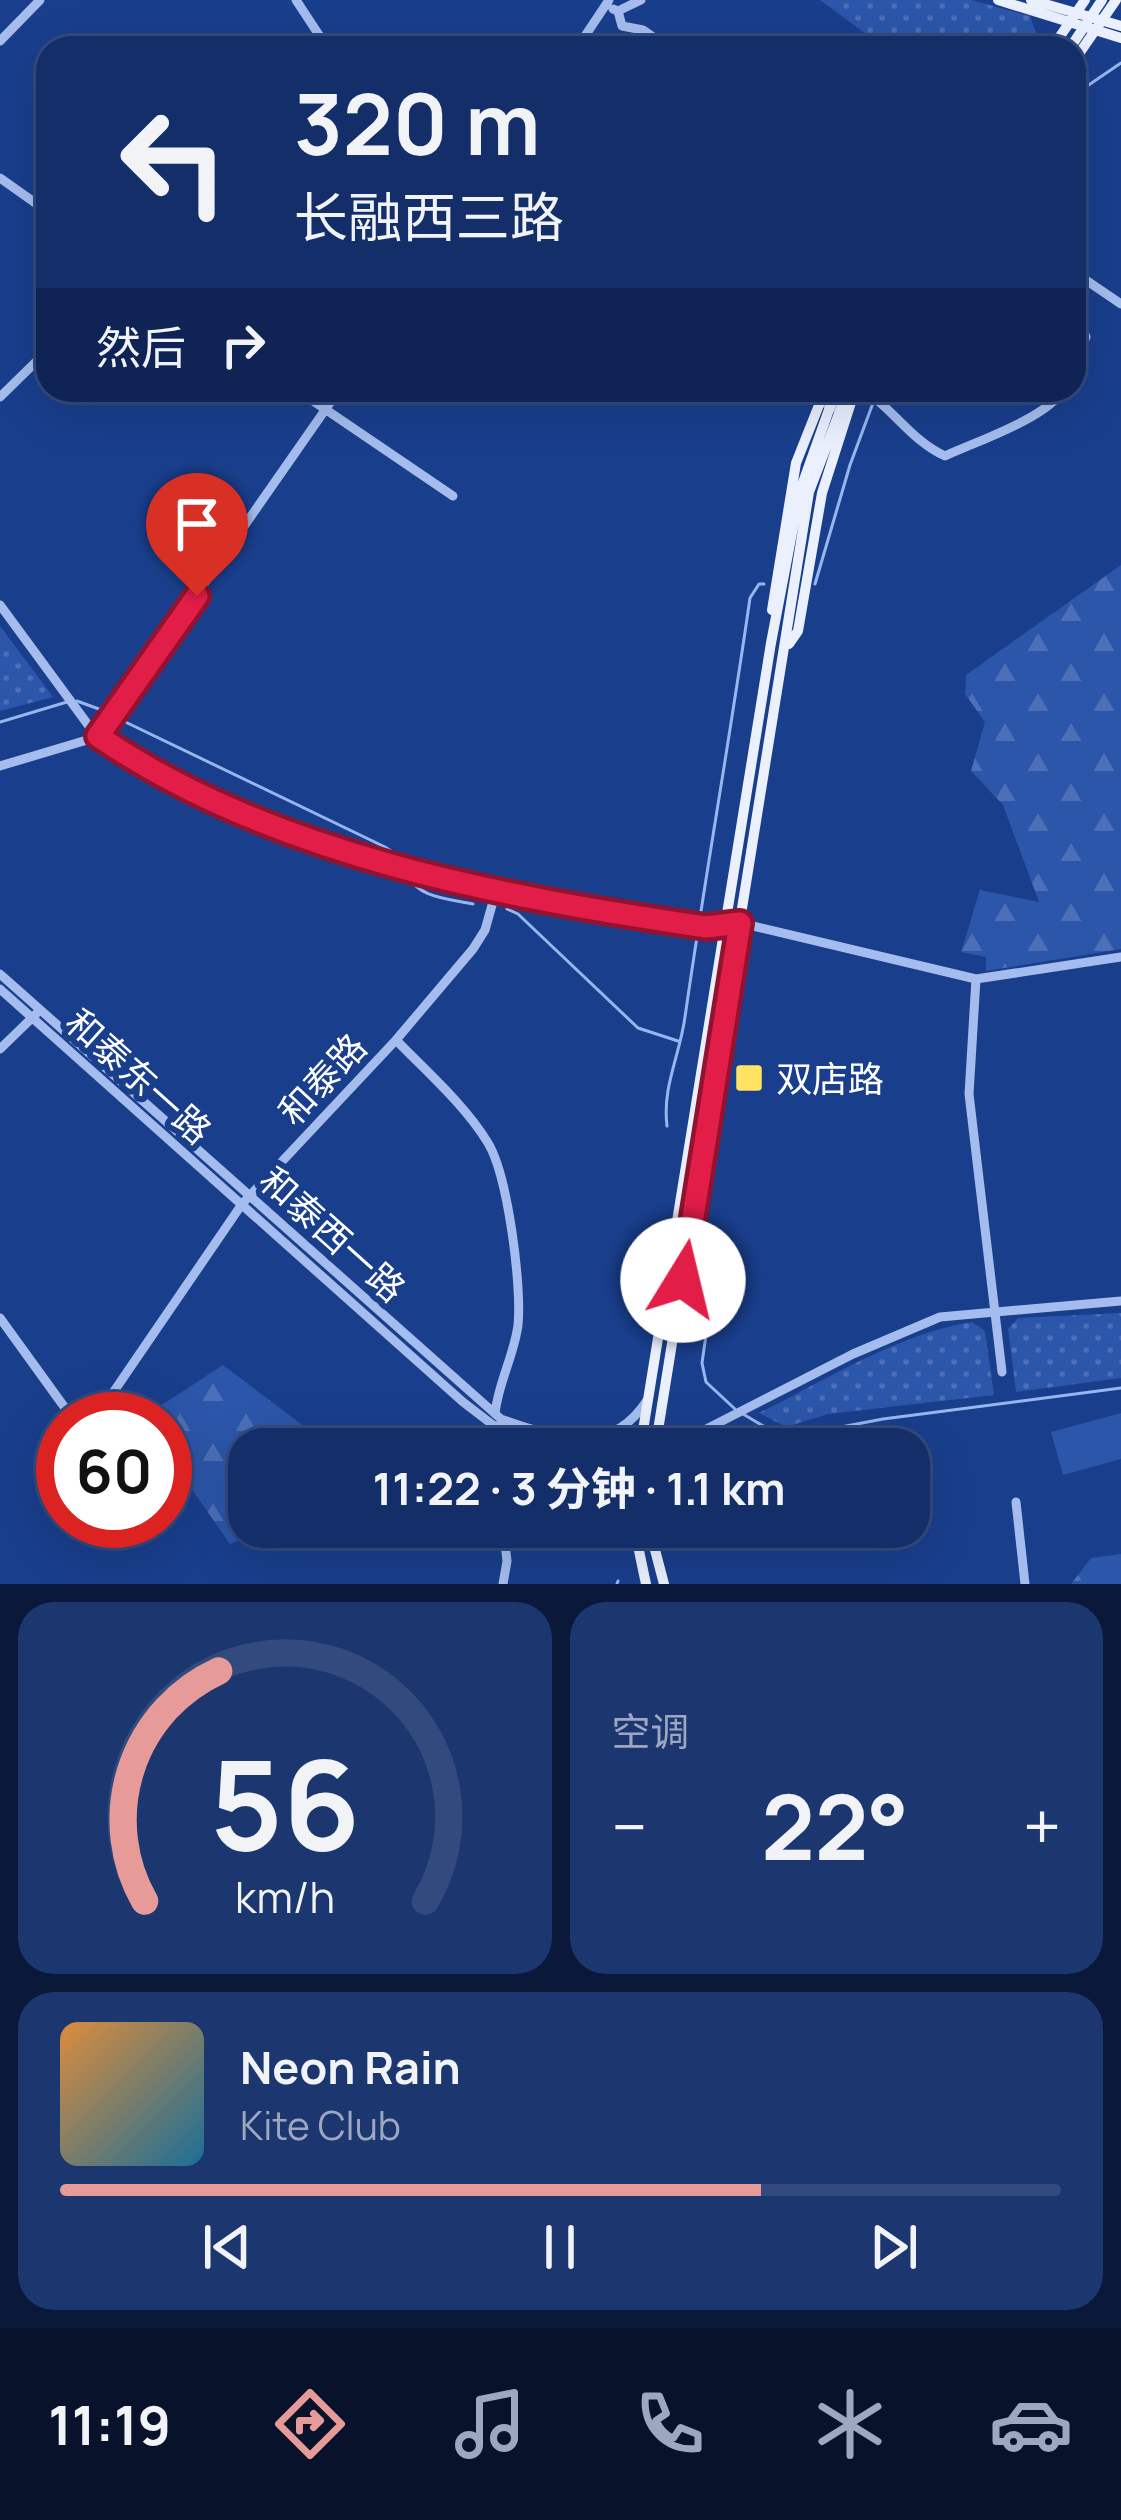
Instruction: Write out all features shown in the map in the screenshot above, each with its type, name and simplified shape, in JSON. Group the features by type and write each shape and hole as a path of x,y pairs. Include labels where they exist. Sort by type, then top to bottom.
{"main road":[{"path":"998,0 1121,38"},
{"path":"1031,0 1121,26"},
{"path":"1069,0 1112,4"},
{"path":"1062,36 1088,0"},
{"path":"1063,36 1088,0"},
{"path":"1086,45 1112,4"},
{"path":"1081,36 1112,4"},
{"path":"771,643 773,595 796,463 818,402"},
{"path":"659,1428 787,647 800,490 832,402"},
{"path":"787,647 798,631 822,493 845,413 855,402"},
{"path":"644,1428 771,643 809,492 858,402"},
{"path":"638,1548 646,1584"},
{"path":"655,1548 664,1584"}],"street":[{"path":"0,41 40,0"},
{"path":"296,0 320,36"},
{"path":"617,11 641,0"},
{"path":"585,36 607,3 617,11 622,26 652,36"},
{"path":"0,178 36,204"},
{"path":"1086,280 1121,304"},
{"path":"0,398 36,362"},
{"path":"314,402 453,496"},
{"path":"0,766 98,736 331,402"},
{"path":"818,402 845,413"},
{"path":"873,402 922,446 945,456 1052,402"},
{"path":"0,604 98,736 178,787 284,830 496,891 706,927 740,923 976,979 1121,957"},
{"name":"和泰路","path":"114,1392 246,1199 396,1040 472,949 485,930 496,891"},
{"path":"0,974 36,1014 0,1049"},
{"path":"976,979 969,1094 1002,1372"},
{"name":"和泰东一路","path":"0,988 36,1014 246,1199"},
{"path":"396,1040 490,1145 503,1187 519,1288 518,1329 497,1386 494,1428"},
{"name":"和泰西一路","path":"246,1199 494,1420 512,1428"},
{"path":"708,1428 853,1354 940,1317 1121,1301"},
{"path":"0,1318 53,1392"},
{"name":"和泰西一路","path":"494,1420 593,1441 624,1425 650,1394"},
{"path":"1016,1502 1025,1584"},
{"path":"503,1584 505,1548"}],"green space":[{"path":"820,0 971,0 1030,16 1037,36 869,36"},
{"path":"1121,565 1121,949 986,971 986,957 961,952 980,890 1039,902 1003,805 971,771 985,722 965,694 966,675"},
{"path":"0,626 53,697 0,711"},
{"path":"1121,1313 1121,1378 1016,1392 1008,1329 1018,1318"},
{"path":"972,1322 985,1331 994,1395 828,1414 786,1427 759,1413 890,1347"},
{"path":"223,1365 306,1428 228,1428 228,1541 192,1490 192,1392 182,1392"},
{"path":"1121,1413 1121,1459 1063,1475 1051,1432"},
{"path":"1121,1554 1121,1584 1071,1584 1091,1558"}],"waterway":[{"path":"1086,87 1121,63"},
{"path":"815,584 873,403"},
{"path":"667,1126 667,1098 685,1017 750,598 764,584"},
{"path":"77,701 107,712"},
{"path":"0,722 67,702"},
{"path":"115,717 404,860"},
{"path":"407,872 425,892 473,904"},
{"path":"507,909 518,914 638,1028 678,1041"},
{"path":"711,1264 715,1272 702,1363 706,1382 735,1409"},
{"path":"836,1428 1121,1388"},
{"path":"743,1414 767,1428"}],"place":[{"name":"双店路","path":"749,1078"}],"route":[{"path":"197,596 98,736 123,754 178,787 230,810 471,886 706,927 740,923 683,1280"}]}
